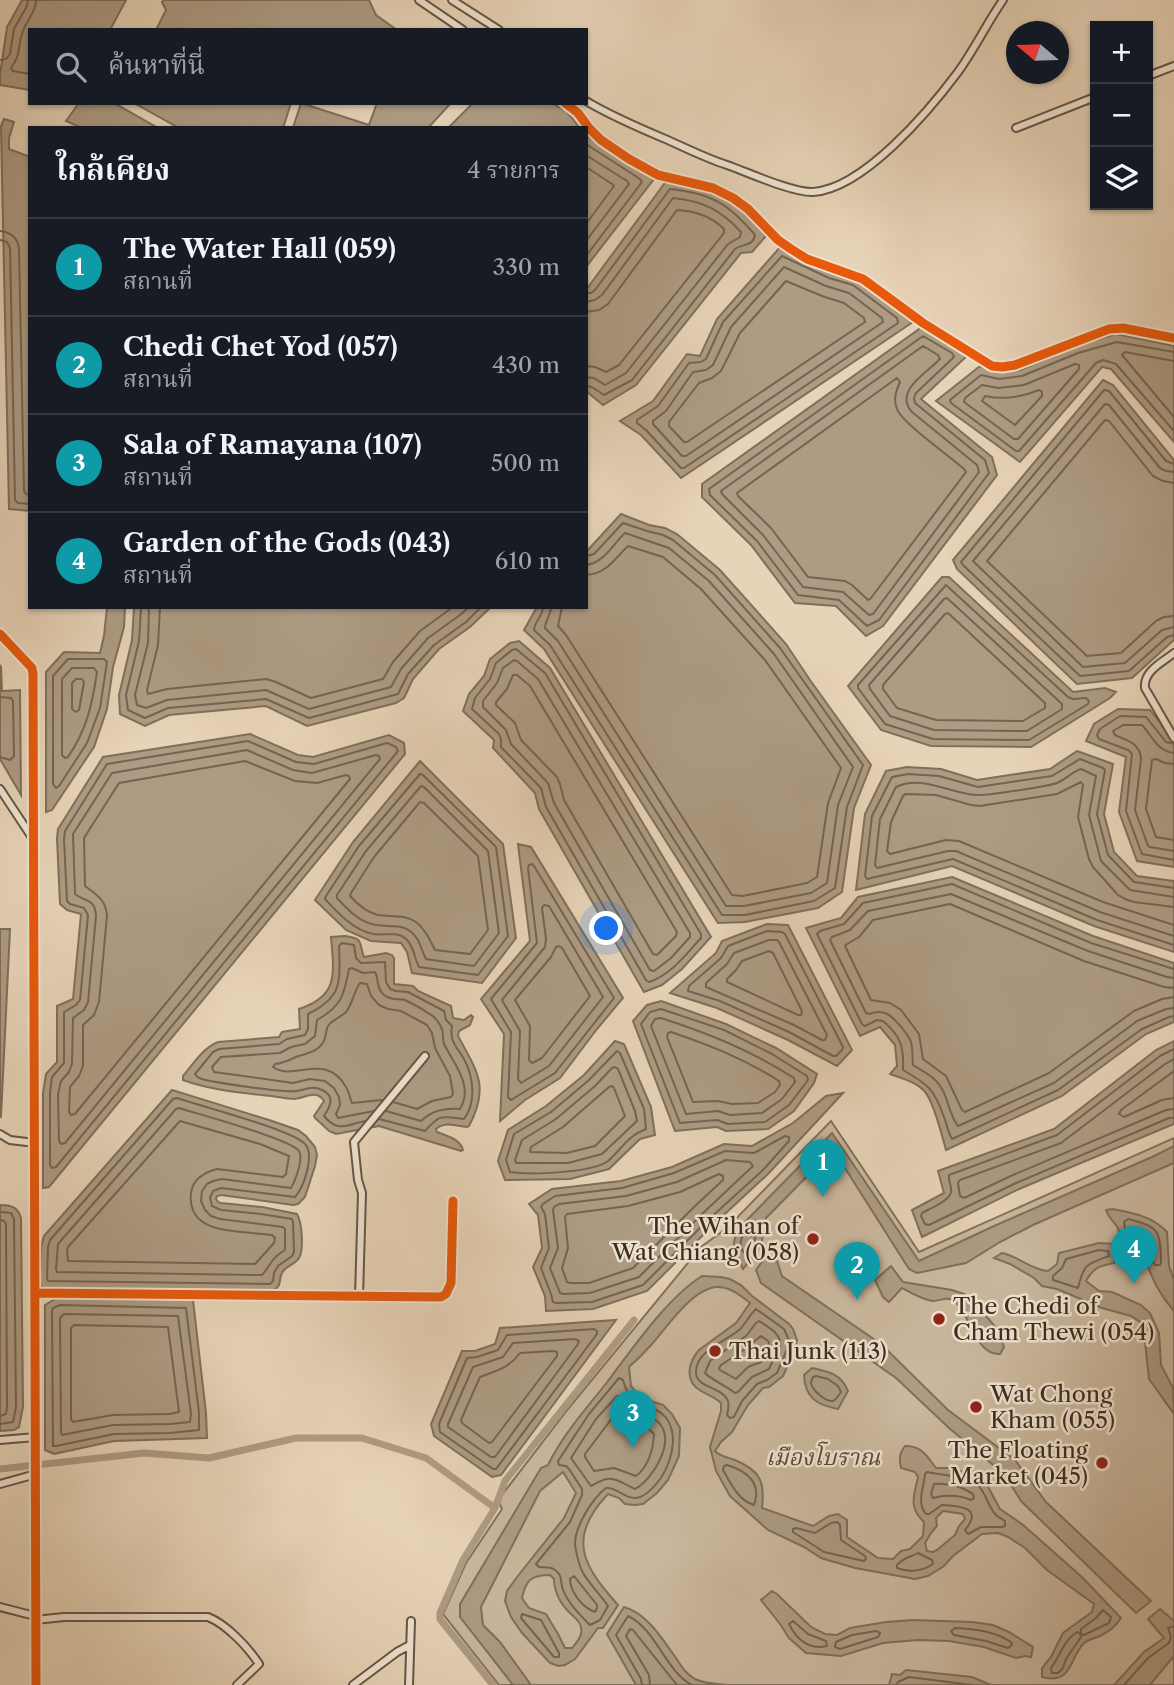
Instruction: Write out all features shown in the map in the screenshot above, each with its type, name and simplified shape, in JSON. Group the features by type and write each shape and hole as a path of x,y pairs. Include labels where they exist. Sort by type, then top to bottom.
{"street":[{"path":"419,0 460,28"},
{"path":"452,0 496,28"},
{"path":"588,102 606,114 716,162 793,188 811,192 830,189 855,177 883,157 927,110 958,72 1003,0"},
{"path":"1153,74 1174,66"},
{"path":"1016,128 1090,99"},
{"path":"568,105 588,126"},
{"path":"588,127 601,140 658,175 713,188 733,198 791,249 807,259 863,279 923,323 992,366 1015,365 1115,328 1174,338"},
{"path":"0,634 32,668 33,674 36,1685"},
{"path":"1174,653 1147,674 1144,683 1174,738"},
{"path":"0,789 34,840"},
{"path":"359,1297 362,1193 354,1142 425,1056"},
{"path":"0,1134 10,1140 35,1143"},
{"path":"35,1293 435,1298 446,1294 451,1283 453,1201"},
{"path":"0,1440 36,1437"},
{"path":"0,1484 36,1471"},
{"path":"0,1607 35,1618 208,1617 228,1630 259,1664 237,1685"},
{"path":"409,1685 411,1620"},
{"path":"353,1685 410,1645"},
{"path":"365,1676 365,1685"}],"green space":[{"name":"เมืองโบราณ","path":"831,1121 919,1252 1174,1138 1174,1685 499,1685 443,1614 466,1563 502,1509 498,1500 568,1409 701,1247 727,1228"}],"water":[{"path":"22,0 126,0 111,28 28,28 28,90 0,85 7,27"},
{"path":"369,0 376,15 394,28 157,28 166,10 162,2"},
{"path":"78,105 118,105 154,126 77,126 66,121"},
{"path":"138,105 290,105 284,126 175,126"},
{"path":"300,105 369,125 376,105 449,105 430,126 294,126"},
{"path":"471,105 555,105 567,112 578,126 450,126"},
{"path":"4,119 14,122 9,149 28,156 28,511 9,509 1,126"},
{"path":"588,136 654,179 588,264"},
{"path":"667,180 712,190 736,204 766,236 752,252 741,253 636,385 603,405 588,393 588,287"},
{"path":"781,246 805,260 856,279 913,322 681,478 641,435 620,421 653,401 687,354 700,356 717,319"},
{"path":"922,327 968,355 921,399 992,457 997,475 883,626 866,636 836,606 795,603 751,545 702,497 702,484"},
{"path":"1116,334 1174,346 1174,442 1111,369 1102,367 1020,462 936,401 980,366 999,372 1020,370 1076,346"},
{"path":"1103,380 1113,385 1174,460 1174,640 1132,678 1077,684 957,569 953,560"},
{"path":"621,514 665,528 677,534 720,570 786,644 871,765 854,808 842,892 818,908 745,922 718,923 544,649 524,630 536,609 588,609 588,550"},
{"path":"942,577 949,577 1073,692 1105,688 1116,692 1031,747 931,746 881,730 848,686"},
{"path":"107,609 125,609 124,627 113,667 107,709 94,747 52,810 46,812 46,672 64,652 100,653"},
{"path":"134,609 489,609 470,627 439,649 413,679 404,698 396,703 307,726 266,706 169,715 145,726 120,714 119,695 132,640"},
{"path":"519,641 550,668 711,937 682,969 662,985 644,992 539,809 535,793 493,748 494,740 463,711 469,694 484,676 490,659 510,643"},
{"path":"0,665 2,691 20,690 21,795 0,759"},
{"path":"1118,709 1150,710 1174,743 1174,867 1137,861 1119,812 1126,757 1086,741 1094,724"},
{"path":"250,734 298,755 313,757 389,735 404,743 405,754 49,1187 43,1188 43,1093 46,1074 57,1062 57,1006 73,999 81,914 67,910 60,904 58,829 103,757"},
{"path":"1077,751 1113,764 1104,814 1114,852 1137,876 1174,881 1174,952 1094,926 952,866 856,890 865,814 886,771 907,767 941,769 977,780 1050,769"},
{"path":"420,761 503,844 516,938 482,983 412,973 407,952 401,943 371,941 346,930 315,900 353,842"},
{"path":"518,844 531,847 623,998 560,1078 525,1100 500,1121 504,1034 481,999 530,941"},
{"path":"952,877 1093,936 1174,963 1174,1022 1146,1034 1062,1096 946,1150 932,1103 918,1086 890,1074 897,1066 895,1045 880,1027 860,1036 806,928 841,918 858,897"},
{"path":"767,924 788,925 852,1050 837,1066 717,1008 670,993 716,953 722,941"},
{"path":"0,929 10,929 1,1117 0,1117"},
{"path":"345,936 358,940 364,957 386,953 392,955 394,984 413,986 451,1006 453,1018 464,1020 471,1015 473,1017 470,1025 459,1031 458,1036 475,1070 480,1090 479,1100 469,1126 447,1125 436,1129 456,1141 463,1150 379,1126 336,1134 329,1131 314,1116 324,1101 318,1095 289,1099 215,1089 183,1080 183,1076 199,1057 218,1042 279,1037 282,1032 300,1029 299,1009 321,997 331,982 331,937"},
{"path":"661,1001 726,1024 776,1048 817,1074 814,1083 794,1111 768,1129 726,1131 717,1127 675,1131 633,1021 647,1005"},
{"path":"615,1041 624,1044 651,1107 655,1135 640,1139 609,1169 570,1179 505,1180 498,1161 508,1130 546,1106 584,1075"},
{"path":"1174,1041 1174,1124 1019,1189 922,1237 912,1210 944,1193 938,1171 1054,1129 1156,1050"},
{"path":"172,1090 298,1130 315,1147 315,1166 305,1197 298,1204 221,1195 216,1199 221,1203 297,1214 302,1236 299,1258 284,1270 279,1285 272,1291 43,1288 40,1281 44,1236"},
{"path":"843,1093 768,1174 647,1291 593,1309 546,1311 545,1296 533,1267 542,1248 538,1215 529,1204 552,1189 621,1181 672,1167 724,1144 752,1146 793,1123 826,1096"},
{"path":"832,1133 919,1261 1174,1146 1174,1163 1033,1225 966,1263 917,1273 909,1269 843,1165 828,1155 766,1218 761,1247 743,1269 734,1248 740,1227"},
{"path":"0,1205 14,1207 21,1218 23,1407 19,1427 0,1431"},
{"path":"1112,1209 1149,1219 1167,1232 1169,1266 1174,1280 1174,1311 1159,1290 1144,1259 1132,1247 1124,1249 1114,1263 1094,1270 1086,1281 1099,1291 1112,1292 1141,1305 1150,1313 1159,1333 1161,1365 1173,1388 1174,1414 1149,1379 1144,1333 1140,1322 1131,1316 1042,1286 1010,1264 994,1258 1002,1253 1048,1271 1057,1264 1059,1253 1099,1243 1115,1244 1118,1229 1106,1210"},
{"path":"764,1259 777,1261 782,1276 881,1344 948,1410 1015,1460 1046,1502 1151,1601 1136,1613 1021,1501 1004,1474 949,1428 896,1378 761,1283 756,1270"},
{"path":"891,1266 903,1282 964,1294 998,1330 1004,1347 1000,1354 985,1348 954,1301 929,1300 902,1288 889,1302 883,1297 875,1280"},
{"path":"702,1276 730,1279 789,1324 797,1340 783,1376 769,1387 763,1388 715,1451 744,1464 756,1473 762,1484 762,1508 813,1526 838,1514 847,1520 847,1537 878,1558 893,1559 901,1551 910,1549 923,1536 924,1522 914,1506 918,1477 915,1472 901,1468 900,1462 905,1446 916,1448 923,1452 936,1468 951,1468 986,1483 1000,1509 1022,1524 1083,1578 1121,1618 1119,1621 1107,1632 1084,1643 1065,1674 1060,1677 1042,1677 1042,1668 1063,1633 1092,1612 1094,1604 1008,1537 998,1533 982,1534 944,1566 928,1576 915,1579 855,1568 821,1558 768,1530 730,1496 716,1471 710,1447 721,1403 696,1387 690,1377 692,1360 699,1350 736,1323 750,1303 732,1291 717,1287 703,1291 687,1304 629,1367 631,1386 641,1398 663,1405 680,1428 679,1456 668,1480 643,1504 625,1504 619,1498 608,1494 595,1510 583,1538 584,1551 596,1577 618,1605 603,1628 598,1628 575,1659 558,1666 550,1663 522,1633 511,1617 505,1601 507,1591 564,1518 576,1493 563,1472 540,1491 481,1607 483,1625 500,1642 531,1685 513,1685 460,1617 460,1604 541,1468 548,1465 568,1432 651,1324 689,1285","holes":["943,1511 963,1514 965,1519 955,1535 937,1550 927,1551 925,1543 937,1526 936,1518","550,1575 554,1579 561,1602 581,1626 578,1641 572,1648 565,1648 546,1614 529,1608 522,1598 530,1580"]},
{"path":"57,1298 193,1300 207,1438 114,1441 54,1454 45,1450 45,1305"},
{"path":"616,1320 501,1475 492,1477 434,1436 431,1424 462,1351 475,1351 495,1344 500,1328"},
{"path":"812,1368 834,1375 845,1385 848,1391 838,1409 818,1403 810,1395 804,1375"},
{"path":"772,1591 811,1627 825,1634 837,1635 850,1628 886,1622 972,1622 993,1625 1009,1632 1033,1647 1031,1657 1016,1658 984,1647 949,1641 918,1640 883,1643 841,1656 806,1653 789,1638 761,1600"},
{"path":"624,1607 647,1621 692,1677 707,1683 728,1685 636,1685 607,1634"},
{"path":"1160,1609 1174,1621 1174,1660 1172,1658 1150,1685 1114,1685 1144,1652 1164,1638 1148,1619"},
{"path":"906,1670 972,1677 991,1685 889,1685 892,1674 900,1675"}],"waterway":[{"path":"493,1685 440,1619 440,1613 463,1560 495,1508 505,1481 634,1320"},
{"path":"0,1469 144,1453 209,1458 296,1438 362,1438 426,1458 495,1508"}],"cycle path":[{"path":"568,105 588,126"},
{"path":"588,127 601,140 658,175 713,188 733,198 791,249 807,259 863,279 923,323 992,366 1015,365 1109,329 1123,328 1174,338"},
{"path":"0,634 32,668 33,674 36,1685"},
{"path":"35,1293 441,1297 446,1294 451,1283 453,1201"}],"place":[{"name":"The Water Hall (059)","path":"823,1197"},
{"name":"The Wihan of Wat Chiang (058)","path":"813,1239"},
{"name":"Garden of the Gods (043)","path":"1134,1284"},
{"name":"Chedi Chet Yod (057)","path":"857,1300"},
{"name":"The Chedi of Cham Thewi (054)","path":"939,1319"},
{"name":"Thai Junk (113)","path":"715,1351"},
{"name":"Wat Chong Kham (055)","path":"976,1407"},
{"name":"Sala of Ramayana (107)","path":"633,1448"},
{"name":"The Floating Market (045)","path":"1102,1463"}]}
